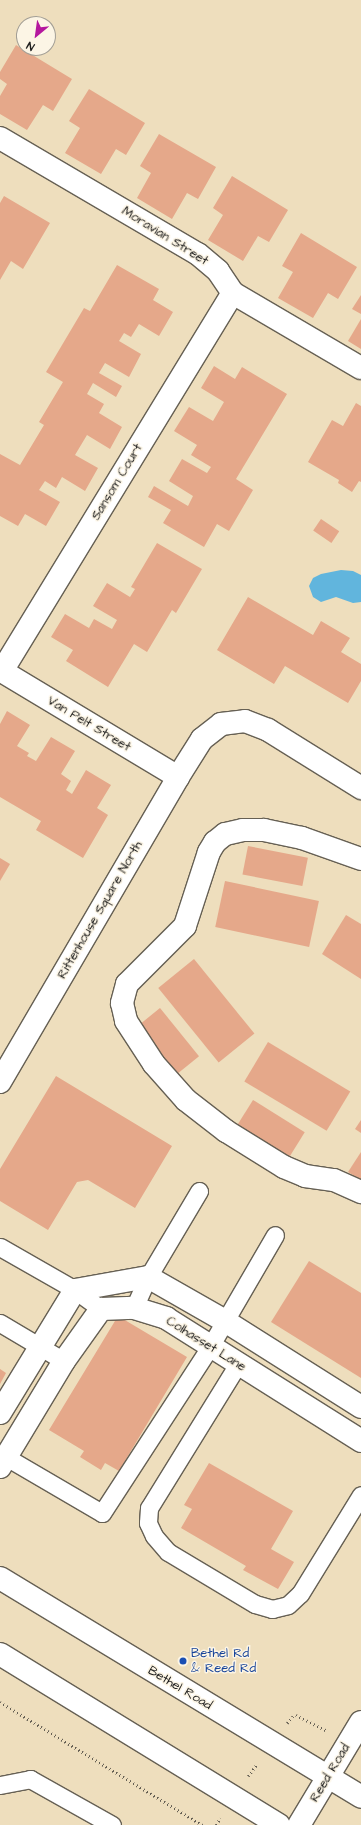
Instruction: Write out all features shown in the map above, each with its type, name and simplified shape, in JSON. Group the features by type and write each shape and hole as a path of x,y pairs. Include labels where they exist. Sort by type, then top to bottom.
{"street":[{"name":"Moravian Street","path":"0,138 198,254 218,271 233,293 361,368"},
{"name":"Sansom Court","path":"1,671 233,293"},
{"name":"Van Pelt Street","path":"1,671 178,777"},
{"name":"Rittenhouse Square North","path":"0,1082 178,777 202,740 221,724 245,721 268,730 361,788"},
{"path":"361,859 302,838 264,830 243,830 225,834 215,842 209,852 185,926 127,984 122,1003 126,1021 150,1058 186,1100 226,1132 284,1167 305,1176 334,1180 361,1192"},
{"path":"0,1413 75,1290 148,1276 225,1321 361,1407"},
{"name":"Colhasset Lane","path":"102,1309 134,1308 166,1318 361,1441"},
{"path":"3,1462 64,1361 102,1309"},
{"name":"Bethel Road","path":"0,1578 361,1797"},
{"path":"0,1654 279,1825"},
{"name":"Reed Road","path":"299,1825 361,1722"}],"lane":[{"path":"134,1308 148,1276 199,1191"},
{"path":"3,1462 102,1513 211,1345 274,1235"},
{"path":"0,1247 75,1290 102,1309"},
{"path":"0,1324 64,1361"},
{"path":"238,1364 149,1508 148,1523 154,1536 163,1547 168,1552 255,1604 272,1609 288,1605 300,1594 361,1495"},
{"path":"0,1786 30,1779 112,1825"}],"path":[{"path":"0,1702 202,1825"},
{"path":"216,1825 232,1797 293,1716"}],"water":[{"path":"341,570 353,571 361,575 361,602 353,603 336,597 321,602 313,597 309,586 313,578 321,574"}],"building":[{"path":"16,45 16,56 34,56 72,79 53,111 43,105 27,130 0,114 0,96 7,84 0,79 0,72"},
{"path":"89,89 145,123 126,155 116,149 101,174 65,153 80,128 69,121"},
{"path":"159,134 216,167 198,199 187,193 172,219 137,198 151,173 140,166"},
{"path":"232,176 288,210 269,242 258,236 243,261 208,240 223,215 213,208"},
{"path":"4,196 50,223 23,269 11,261 0,280 0,203"},
{"path":"301,233 357,267 338,299 328,293 313,318 278,298 293,272 282,266"},
{"path":"117,265 159,289 153,300 173,312 159,336 139,324 131,337 124,333 119,341 141,354 129,377 105,363 99,373 122,386 116,397 93,383 87,394 104,404 99,413 122,427 110,449 87,435 75,455 98,468 85,491 62,477 56,488 45,481 39,490 60,502 46,526 25,514 18,526 0,516 0,454 20,465 44,425 39,422 63,382 46,372 84,308 90,311"},
{"path":"361,295 361,314 352,309"},
{"path":"361,319 361,349 348,341"},
{"path":"214,366 235,379 242,367 287,394 236,479 253,490 229,531 217,524 204,547 163,523 171,510 148,497 154,486 188,506 193,496 169,481 182,459 207,473 211,467 191,455 197,445 174,431 189,407 213,421 224,402 201,388"},
{"path":"356,403 361,406 361,482 359,481 352,492 338,483 339,480 308,462 332,420 343,426"},
{"path":"321,519 339,531 331,543 313,531"},
{"path":"157,543 202,569 176,613 172,610 147,652 134,644 108,687 66,661 73,650 51,637 65,614 89,628 94,619 112,629 117,620 93,606 107,583 130,597 135,589 131,587"},
{"path":"248,597 313,635 321,621 350,638 341,652 361,664 361,681 348,703 285,666 274,684 217,650"},
{"path":"7,711 30,725 17,746 29,753 27,756 36,761 51,737 75,751 61,774 71,781 66,790 72,794 86,770 111,785 97,808 108,815 83,858 36,830 41,821 0,797 0,724"},
{"path":"248,846 308,858 302,886 242,874"},
{"path":"0,858 10,864 0,881"},
{"path":"225,881 319,901 309,947 215,927"},
{"path":"346,915 361,924 361,979 322,954"},
{"path":"194,959 254,1034 219,1063 158,988"},
{"path":"160,1008 199,1056 176,1074 137,1026"},
{"path":"268,1042 350,1091 327,1131 244,1081"},
{"path":"56,1076 172,1146 135,1208 88,1180 77,1182 48,1230 0,1201 0,1169"},
{"path":"253,1100 305,1132 289,1157 238,1125"},
{"path":"361,1120 361,1133 355,1129"},
{"path":"361,1152 361,1180 348,1172"},
{"path":"309,1261 361,1293 361,1378 271,1322"},
{"path":"118,1316 187,1357 119,1471 105,1463 101,1470 80,1457 84,1451 49,1430"},
{"path":"0,1369 6,1373 0,1384"},
{"path":"209,1463 293,1511 271,1549 294,1562 278,1589 243,1570 246,1566 181,1528 192,1509 184,1505"}],"place":[{"name":"Bethel Rd & Reed Rd","path":"183,1661"}]}
